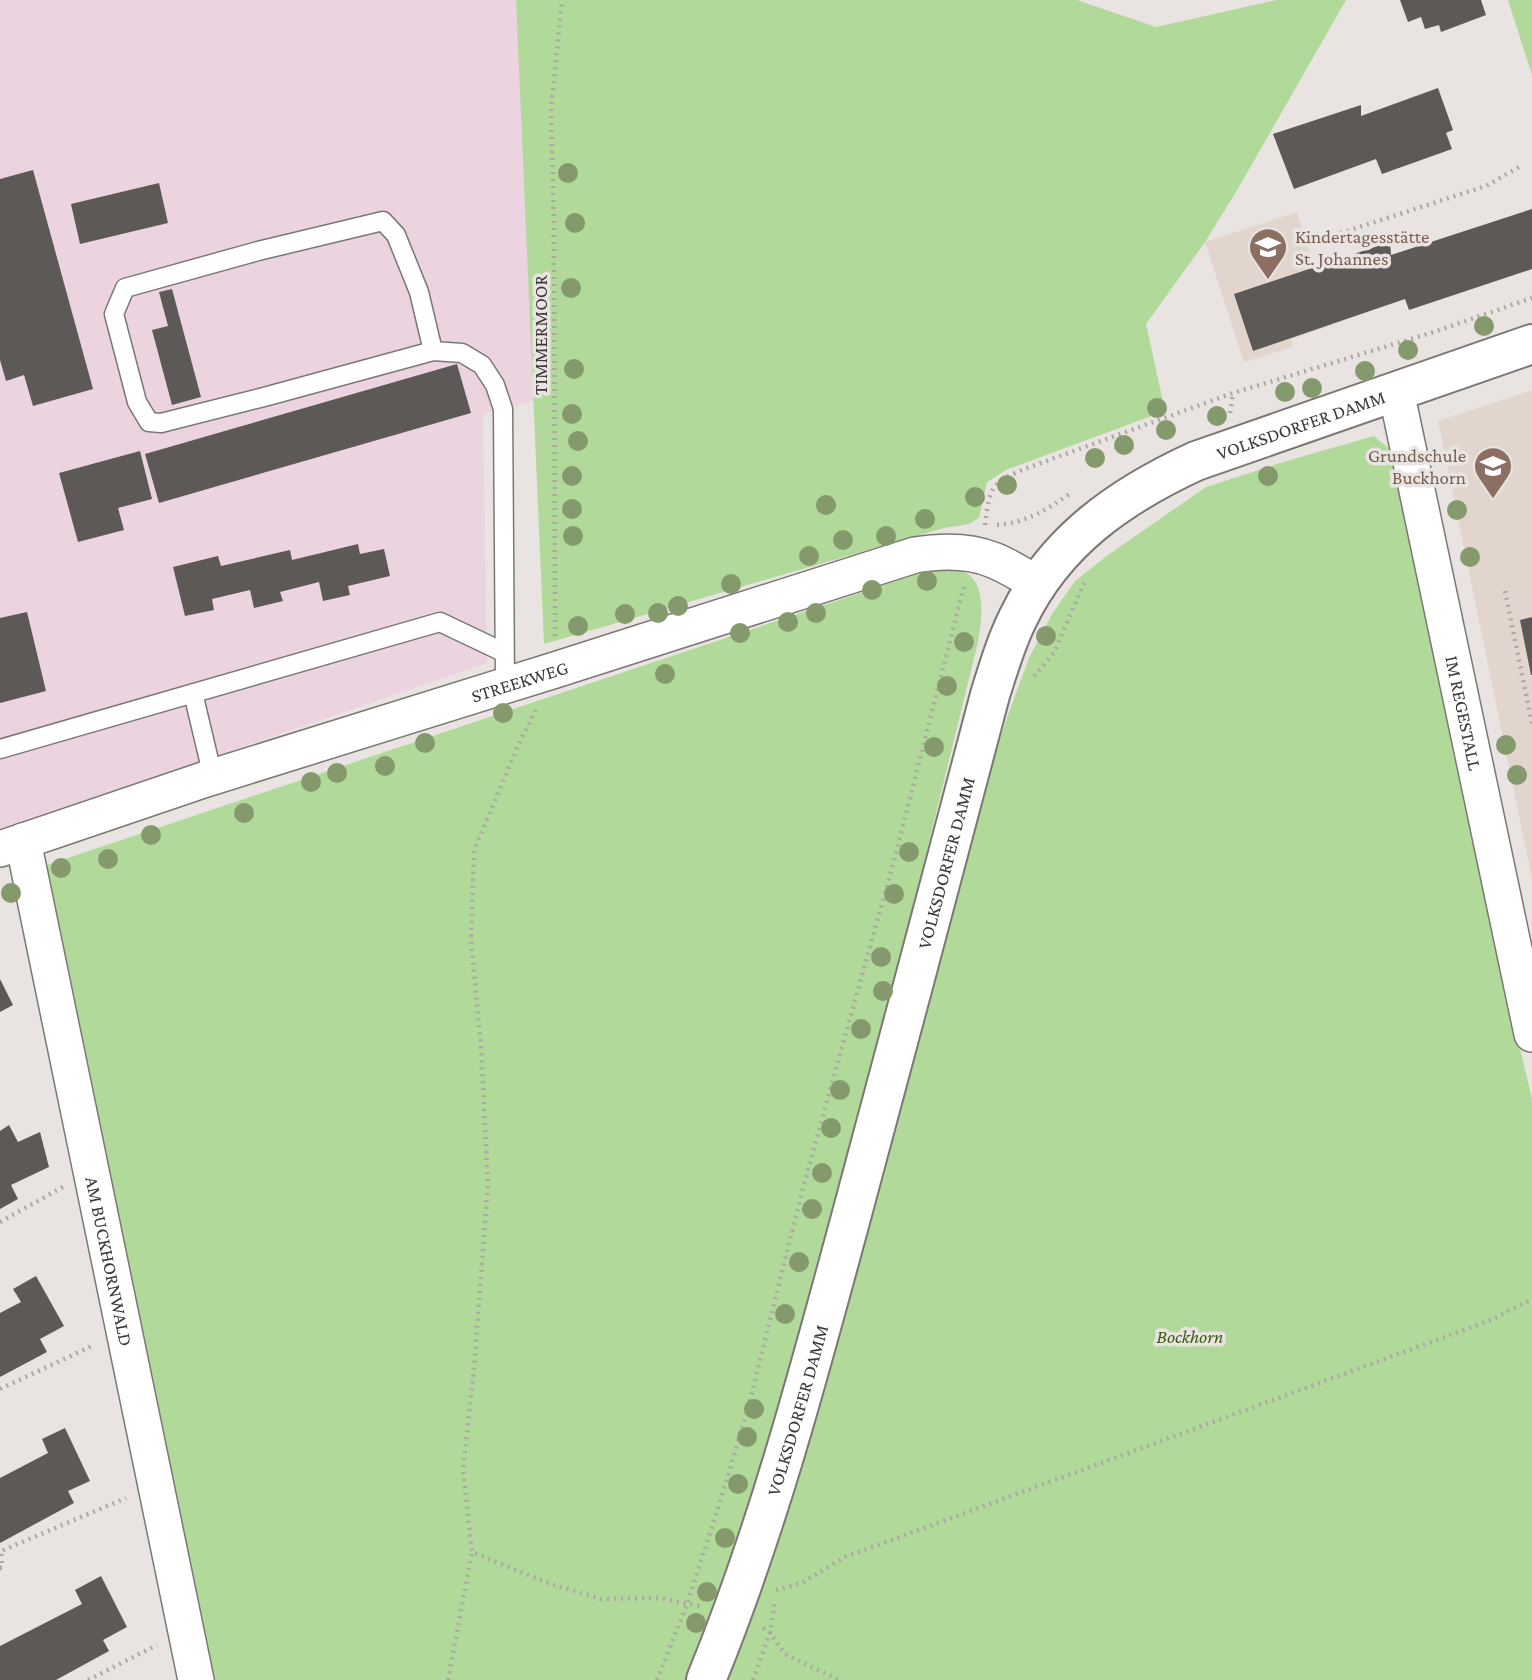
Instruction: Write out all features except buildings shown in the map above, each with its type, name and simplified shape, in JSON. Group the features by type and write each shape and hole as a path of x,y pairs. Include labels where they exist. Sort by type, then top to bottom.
{"main road":[{"name":"VOLKSDORFER DAMM","path":"706,1680 750,1598 778,1482 990,695 1017,619 1038,584 1051,565 1104,513 1141,488 1196,461 1532,344"}],"street":[{"name":"IM REGESTALL","path":"1396,391 1532,1034"},
{"name":"STREEKWEG","path":"11,845 213,776 504,668 555,670 915,555 940,551 990,559 1038,584"},
{"name":"AM BUCKHORNWALD","path":"11,845 91,1171 195,1680"}],"lane":[{"path":"433,351 419,292 396,235 383,221 258,251 125,288 114,314 136,401 149,422 161,423 433,351 462,353 482,365 495,386 503,409 504,668"},
{"path":"0,750 440,621 504,668"},
{"path":"193,693 213,776"}],"path":[{"name":"TIMMERMOOR","path":"555,670 551,109 562,0"},
{"path":"1307,244 1486,186 1520,167"},
{"path":"1233,393 1432,333 1532,298"},
{"path":"1028,685 1054,653 1089,573"},
{"path":"1505,592 1532,724"},
{"path":"449,1680 472,1552 463,1469 474,1368 488,1184 481,1047 471,939 474,850 520,741 555,670"},
{"path":"0,1222 91,1171"},
{"path":"472,1552 548,1583 601,1599 750,1598 802,1583 845,1557 1492,1320 1532,1299"},
{"path":"0,1389 124,1331"},
{"path":"0,1569 1,1552 156,1486"},
{"path":"750,1598 780,1578"},
{"path":"750,1598 785,1654 839,1680"},
{"path":"88,1680 185,1631"},
{"path":"753,1680 770,1633"}],"shaded area":[{"path":"0,0 516,0 534,401 483,414 487,663 0,830"},
{"name":"Kindertagesstätte St. Johannes","path":"1297,212 1333,325 1291,339 1293,347 1244,362 1205,242"},
{"name":"Grundschule Buckhorn","path":"1532,390 1532,879 1438,421"}],"green space":[{"path":"516,0 1077,0 1156,27 1277,0 1346,0 1236,192 1205,242 1146,324 1165,411 1006,470 987,482 979,518 969,524 944,528 544,644"},
{"path":"1508,0 1532,0 1532,75"},
{"name":"Bockhorn","path":"1374,436 1399,457 1504,981 1532,1099 1532,1680 725,1680 967,844 1004,726 1029,658 1052,614 1075,581 1206,487"},
{"path":"932,569 955,569 966,573 973,580 981,599 978,642 854,1148 769,1451 688,1680 212,1680 38,868"}],"place":[{"name":"Kindertagesstätte St. Johannes","path":"1268,281"},
{"name":"Grundschule Buckhorn","path":"1493,500"}]}
